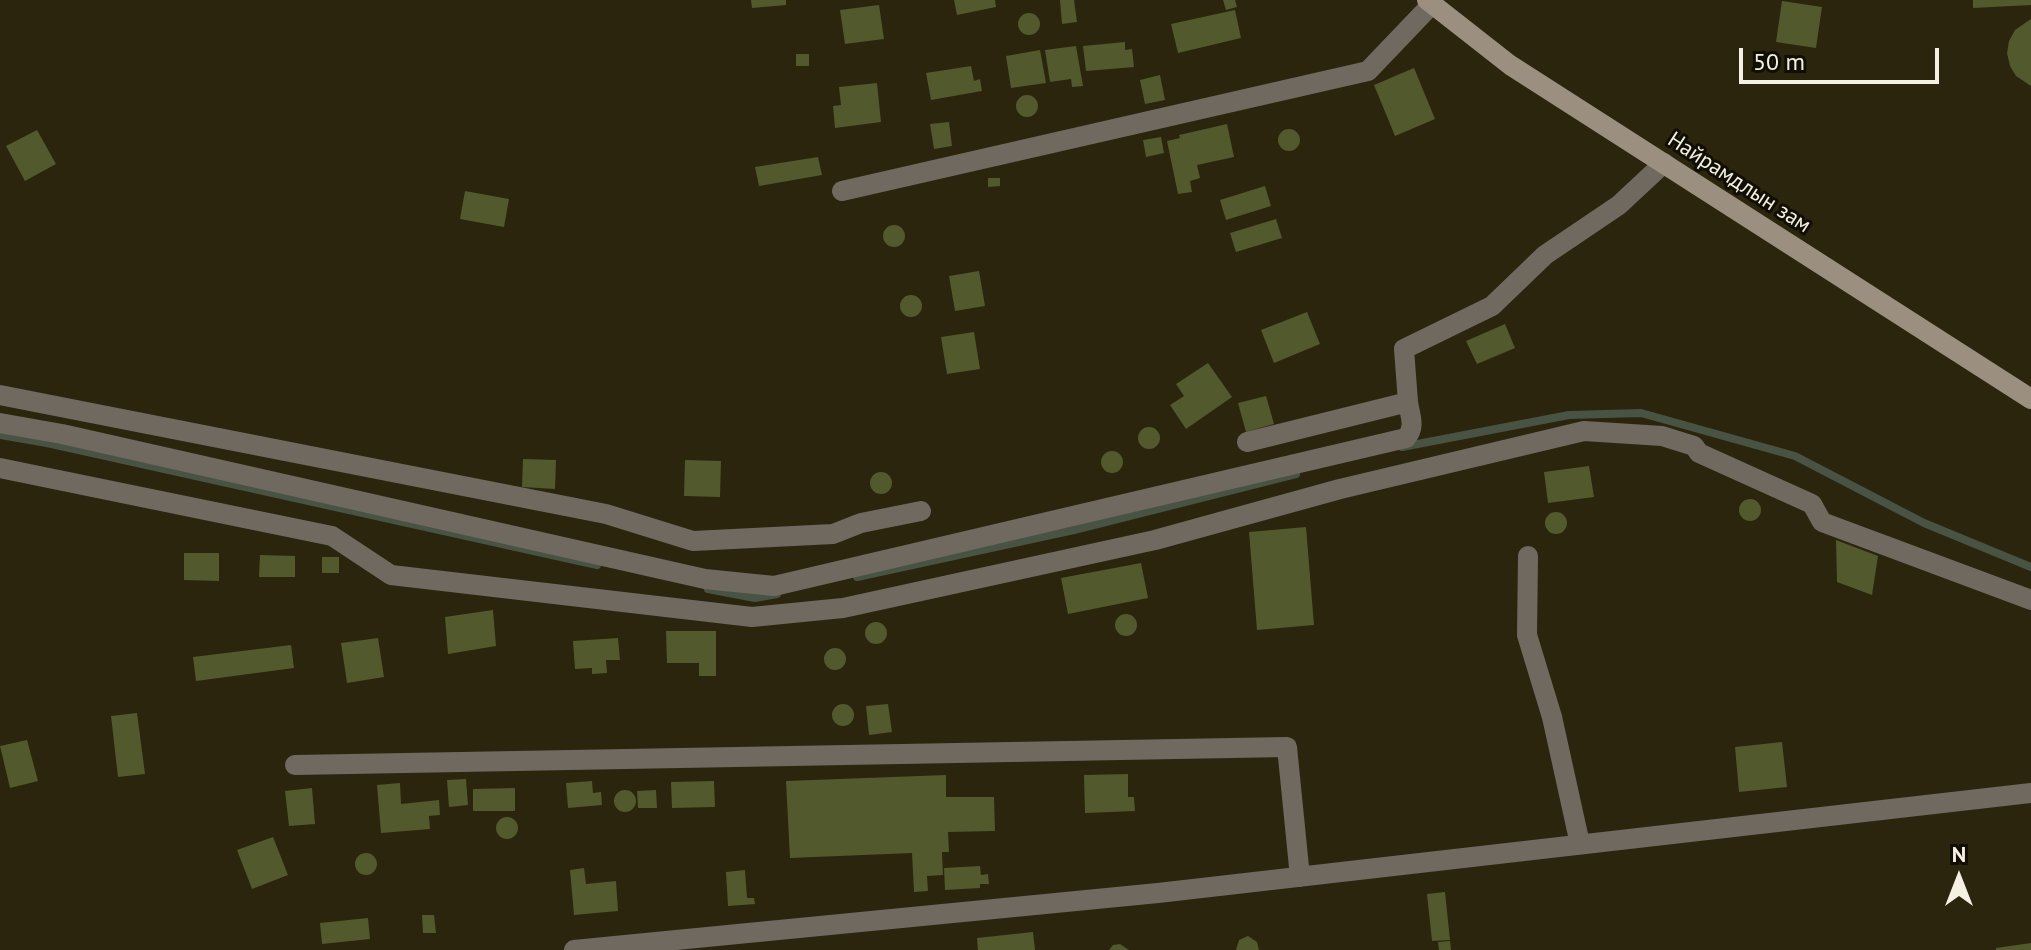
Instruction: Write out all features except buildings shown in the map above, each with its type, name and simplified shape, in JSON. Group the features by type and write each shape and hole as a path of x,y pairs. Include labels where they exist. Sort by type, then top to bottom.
{"main road":[{"name":"Найрамдлын зам","path":"1430,2 1510,65 2031,399"}],"street":[{"path":"842,191 1368,71 1430,2"},
{"path":"0,423 77,437 705,579 774,586 1406,438 1412,431 1412,425 1404,349 1492,306 1545,255 1619,205 1664,163"},
{"path":"0,395 606,514 693,541 833,534 861,523 921,511"},
{"path":"1247,442 1408,402"},
{"path":"0,468 332,536 391,575 752,617 843,608 1155,540 1340,489 1584,431 1662,436 1694,446 1699,453 1812,504 1822,522 2031,600"},
{"path":"1528,556 1527,635 1552,717 1580,844"},
{"path":"295,765 1287,747 1300,877"},
{"path":"574,950 1142,895 2031,793"}],"waterway":[{"path":"1402,447 1569,415 1641,413 1795,456 1924,523 2031,567"},
{"path":"0,435 597,565"},
{"path":"857,577 1074,530 1296,474"},
{"path":"708,589 755,598 777,594"}]}
